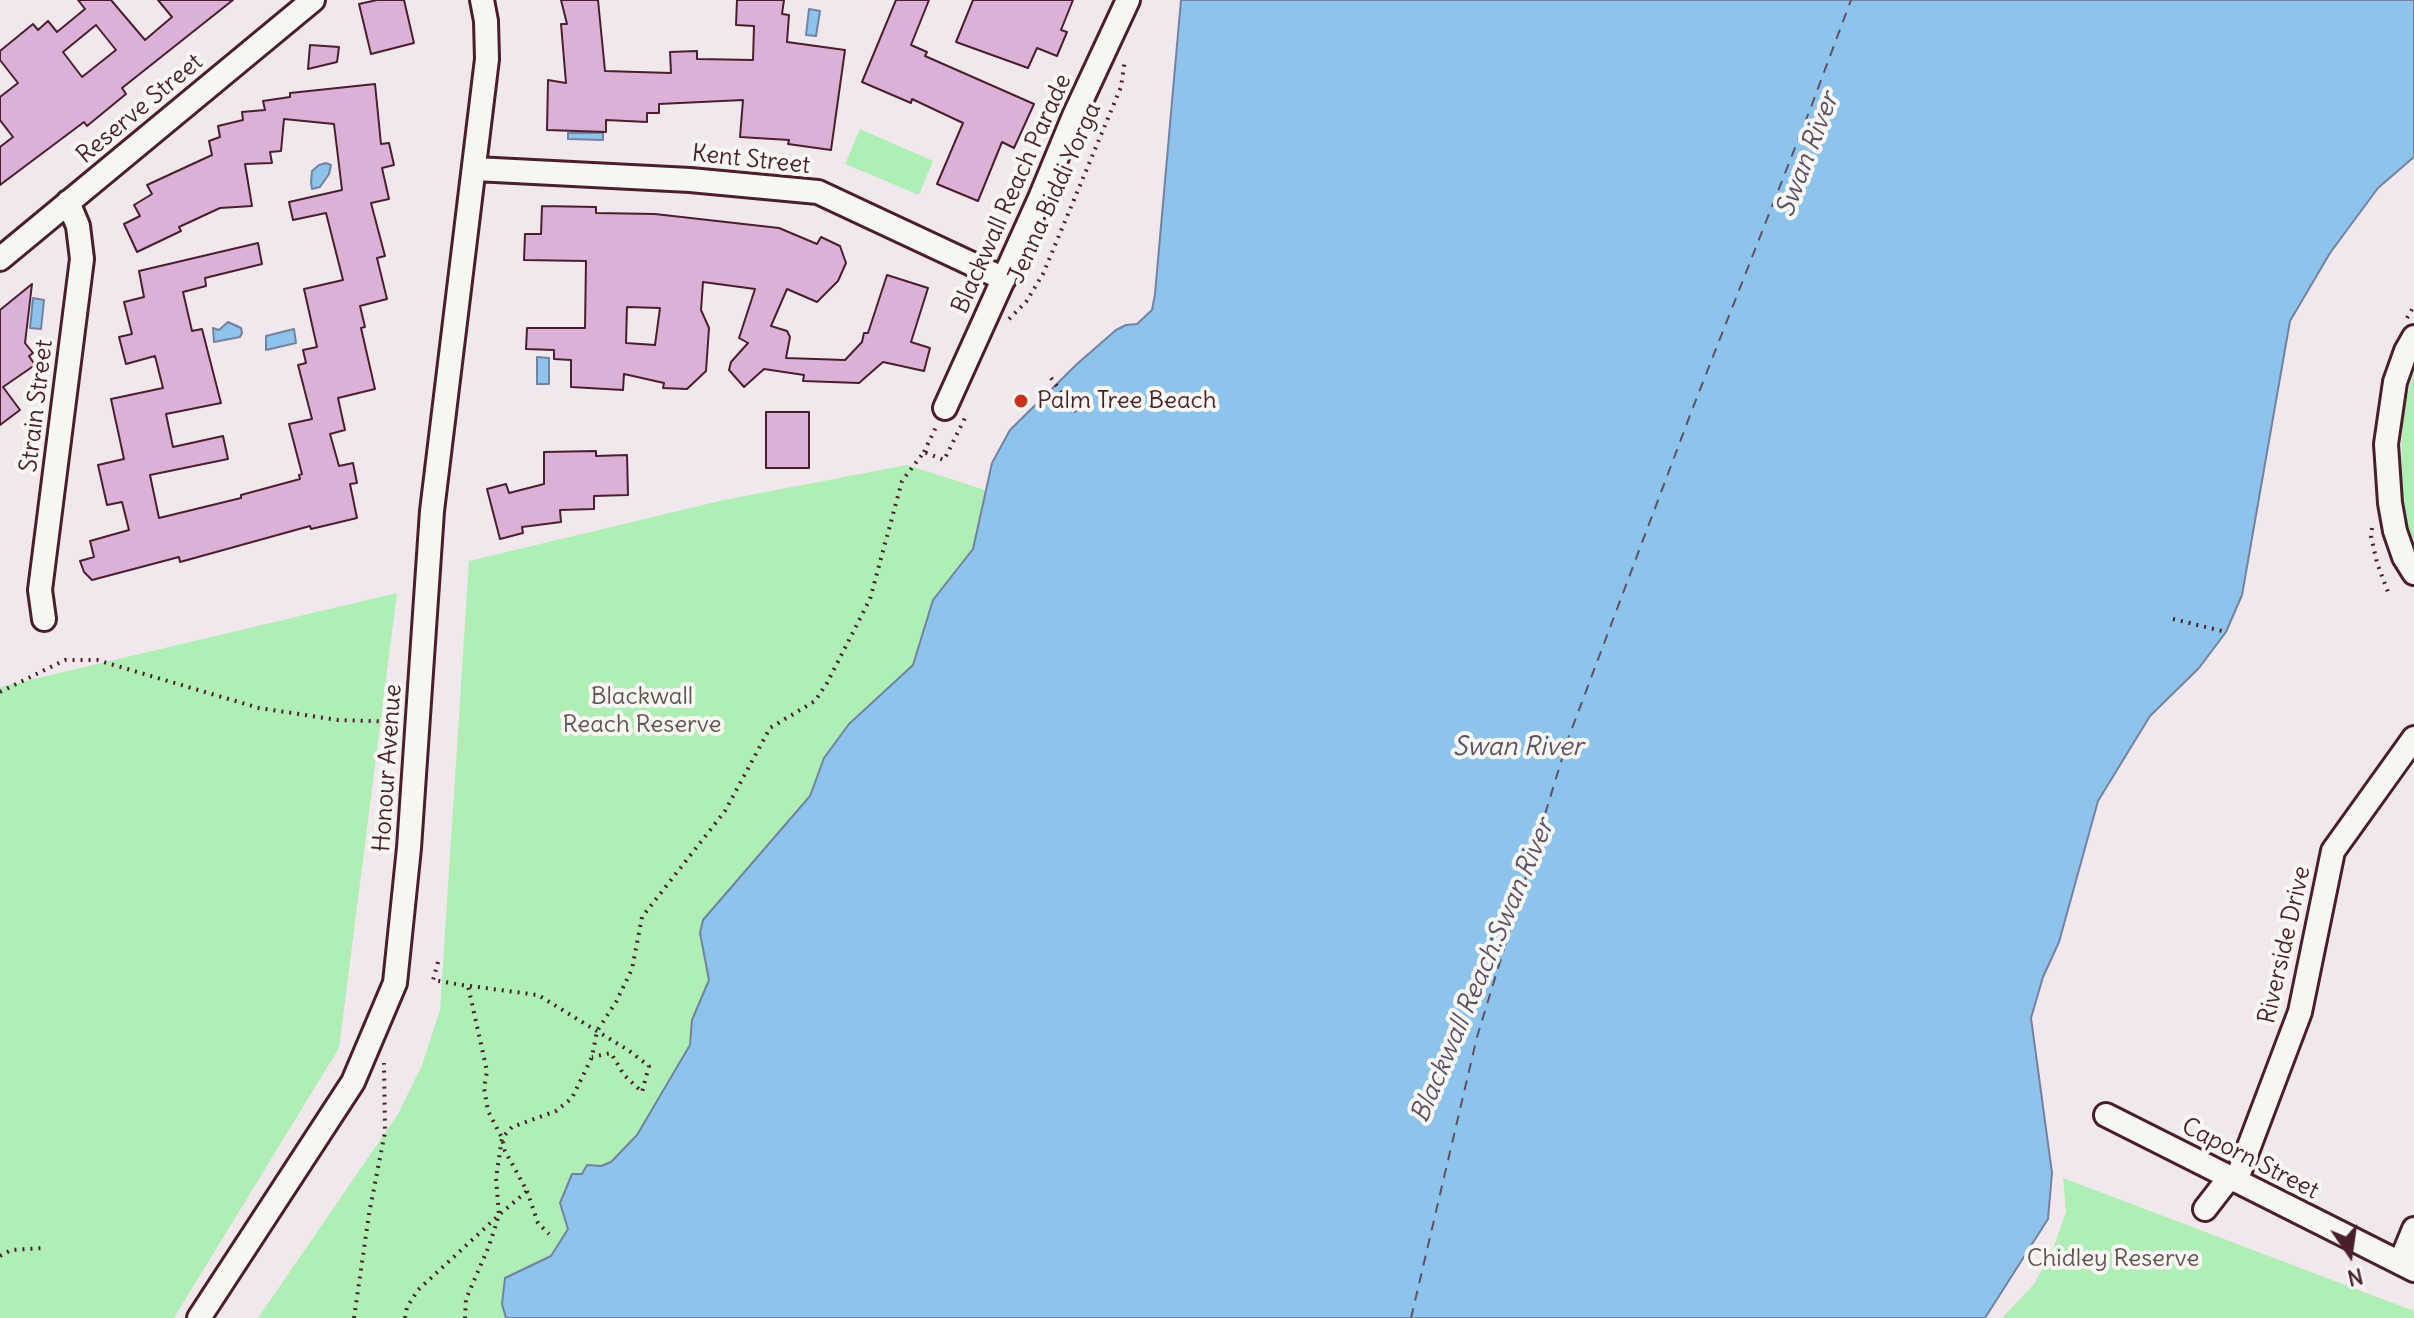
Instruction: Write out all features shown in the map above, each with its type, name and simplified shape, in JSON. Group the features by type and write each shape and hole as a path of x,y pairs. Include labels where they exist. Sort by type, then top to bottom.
{"street":[{"name":"Reserve Street","path":"0,259 313,0"},
{"name":"Honour Avenue","path":"199,1318 353,1082 395,983 409,848 432,511 487,59 482,0"},
{"name":"Blackwall Reach Parade","path":"945,408 1128,0"},
{"name":"Kent Street","path":"475,169 690,180 818,192 1004,279"},
{"name":"Strain Street","path":"44,619 40,590 82,259 78,226 68,202"},
{"path":"2414,337 2395,382 2386,444 2395,531 2404,557 2414,573"},
{"name":"Riverside Drive","path":"2205,1209 2232,1179 2300,1012 2333,851 2414,738"},
{"name":"Caporn Street","path":"2106,1115 2407,1267"},
{"path":"2407,1267 2414,1229"}],"path":[{"name":"Jenna Biddi Yorga","path":"1004,325 1026,302 1043,274 1121,87 1126,51"},
{"path":"1051,378 1077,413"},
{"path":"924,452 944,460 970,406"},
{"path":"465,1318 466,1299 499,1215 496,1178 502,1138 512,1127 556,1111 572,1098 592,1057 597,1031 632,969 642,917 725,811 770,728 815,701 827,683 870,599 902,481 924,452 945,408"},
{"path":"2372,528 2377,563 2388,592"},
{"path":"2173,619 2226,632"},
{"path":"0,692 65,660 97,660 259,708 338,720 418,722"},
{"path":"438,962 433,980 538,995 597,1031 649,1066 642,1092 624,1075 611,1053 592,1057"},
{"path":"468,986 487,1071 484,1088 488,1111 527,1191 538,1223 549,1234"},
{"path":"354,1318 385,1132 384,1062"},
{"path":"405,1318 407,1307 418,1290 527,1191"},
{"path":"0,1256 11,1250 44,1248"}],"green space":[{"path":"860,129 933,161 919,195 845,164"},
{"path":"2414,370 2414,550 2408,536 2401,498 2402,415"},
{"name":"Blackwall Reach Reserve","path":"907,465 985,490 973,550 933,600 913,665 849,724 824,758 810,796 703,920 700,933 709,980 692,1020 690,1045 637,1135 611,1162 601,1166 587,1165 560,1203 568,1228 551,1256 505,1278 502,1304 506,1318 258,1318 398,1114 422,1065 440,1010 469,561 724,500"},
{"path":"397,593 339,1048 174,1318 0,1318 0,687"},
{"name":"Chidley Reserve","path":"2063,1178 2414,1311 2414,1318 2002,1318 2034,1284 2053,1249 2066,1212"}],"water":[{"name":"Swan River","path":"1181,0 2414,0 2414,157 2378,188 2330,253 2290,321 2242,595 2226,632 2199,668 2150,716 2098,801 2059,942 2043,977 2031,1018 2052,1173 2048,1219 1985,1318 506,1318 502,1304 505,1278 551,1256 568,1229 560,1203 572,1174 582,1174 587,1165 601,1166 611,1162 637,1135 690,1045 692,1020 709,980 700,933 703,920 810,796 824,758 849,724 913,665 933,600 973,549 992,463 1010,430 1116,330 1137,324 1152,310"},
{"path":"809,9 820,11 816,36 806,35"},
{"path":"568,133 603,133 603,140 568,139"},
{"path":"326,163 331,165 329,174 320,187 312,189 312,171"},
{"path":"33,298 44,300 41,329 30,328"},
{"path":"228,322 241,328 240,337 214,342 213,328 219,330"},
{"path":"294,329 296,343 266,350 266,336"},
{"path":"537,357 549,358 549,384 537,384"}],"building":[{"path":"78,0 111,0 145,40 172,17 158,0 233,0 122,88 126,94 87,126 84,122 0,185 0,147 13,137 0,120 0,97 18,83 0,60 0,51 33,24 38,30 48,21 57,32 85,9","holes":["96,25 116,50 82,77 63,52"]},
{"path":"404,0 414,43 371,54 359,4"},
{"path":"561,0 598,0 605,71 671,73 670,52 697,51 697,59 753,60 754,26 736,25 737,0 784,0 782,14 789,15 787,42 845,50 831,150 788,144 789,140 740,137 743,100 659,104 659,113 647,113 647,122 606,120 606,132 547,130 548,80 566,83 561,24 567,24"},
{"path":"896,0 929,0 911,45 927,52 925,56 1034,104 1014,148 1002,142 978,201 937,184 963,123 912,99 911,103 862,82"},
{"path":"973,0 1073,0 1061,30 1067,32 1057,56 1037,48 1028,68 956,42"},
{"path":"310,45 339,47 337,62 308,69"},
{"path":"375,84 381,144 389,143 394,165 382,168 389,199 371,203 385,256 377,258 387,299 360,306 365,327 361,328 375,389 338,398 345,430 330,434 339,466 353,463 357,483 350,484 357,518 311,529 310,526 180,562 179,557 92,580 84,572 80,561 94,557 90,541 129,530 122,502 107,505 98,465 124,459 111,399 163,388 155,356 126,364 119,337 132,334 124,302 144,297 139,271 258,243 262,264 205,278 206,286 183,292 192,331 202,329 221,403 166,414 173,447 223,436 228,459 150,475 159,518 241,498 241,495 300,479 299,475 302,474 289,424 312,419 298,365 306,363 303,350 317,347 304,289 343,280 326,213 293,220 289,202 342,190 334,124 284,119 281,151 270,152 272,163 245,164 252,206 220,208 179,227 181,231 137,252 124,224 140,216 134,205 152,194 147,185 212,155 209,141 220,137 218,126 243,120 242,112 265,110 263,101 290,97 290,93"},
{"path":"542,206 596,207 596,213 655,214 779,228 817,244 821,237 840,246 846,263 838,281 817,302 787,289 771,326 787,331 790,337 786,358 845,360 862,342 864,333 868,333 887,275 928,288 911,342 930,348 924,371 883,362 859,383 803,381 804,375 764,369 744,387 729,370 731,362 748,343 739,338 755,289 703,282 701,310 709,328 706,371 687,389 663,388 664,383 624,374 623,390 571,387 571,360 554,359 554,350 526,349 527,328 585,328 586,261 524,260 525,234 541,234","holes":["627,307 660,308 655,345 626,343"]},
{"path":"32,284 25,343 33,353 29,356 35,365 3,387 20,410 0,425 0,310"},
{"path":"766,412 809,412 809,468 766,468"},
{"path":"596,451 596,456 627,455 628,495 594,496 594,509 560,510 561,522 522,527 523,533 500,539 487,489 506,484 509,493 544,484 544,452"}],"ferry route":[{"path":"1411,1318 1477,1037 1568,739 1851,0"}],"place":[{"name":"Palm Tree Beach","path":"1021,401"}],"water label":[{"name":"Blackwall Reach:Swan River","path":"1483,971"}]}
